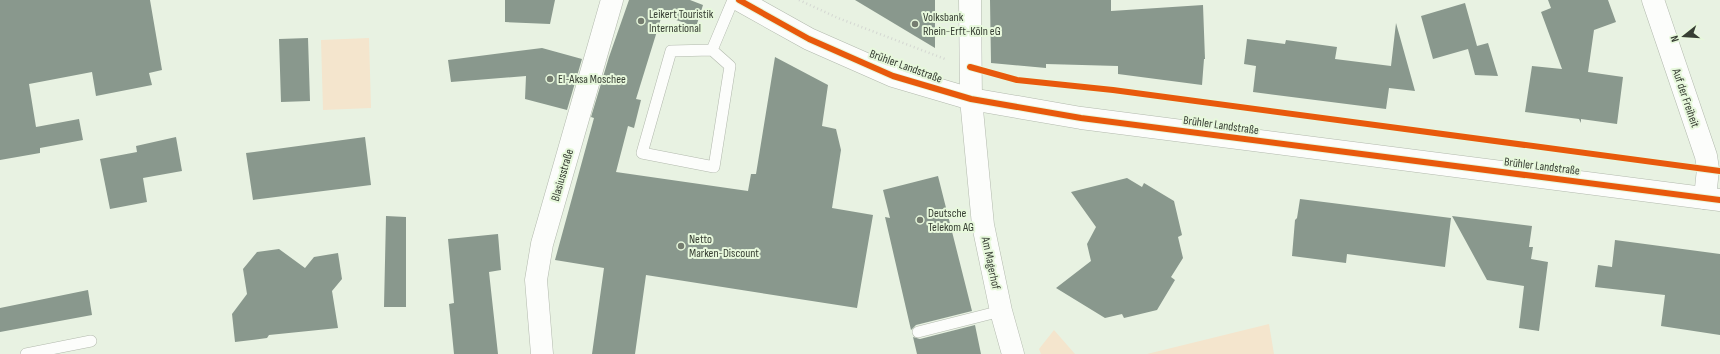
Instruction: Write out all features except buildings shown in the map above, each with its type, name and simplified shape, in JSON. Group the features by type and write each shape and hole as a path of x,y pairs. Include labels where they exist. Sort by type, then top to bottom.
{"street":[{"name":"Blasiusstraße","path":"542,354 536,280 542,244 612,0"},
{"name":"Brühler Landstraße","path":"739,0 809,39 893,76 971,99 1089,119 1712,199"},
{"name":"Am Magerhof","path":"970,0 971,99 983,225 1001,312 1013,354"},
{"name":"Auf der Freiheit","path":"1653,0 1706,156 1712,199"}],"lane":[{"path":"712,50 733,0"},
{"path":"712,50 730,66 714,167 642,153 671,51 712,50"},
{"path":"918,332 1001,312"},
{"path":"26,354 92,341"}],"path":[{"path":"799,0 838,18 924,52 970,67"}],"shaded area":[{"path":"369,38 371,108 323,110 321,40"},
{"path":"1269,324 1274,354 1147,354"},
{"path":"1054,330 1075,354 1041,354 1039,349"}],"cycle path":[{"path":"739,0 809,39 893,76 971,99 1081,118 1720,200"},
{"path":"970,67 1017,80 1113,90 1720,171"}],"place":[{"name":"Leikert Touristik International","path":"641,21"},
{"name":"Volksbank Rhein-Erft-Köln eG","path":"915,24"},
{"name":"El-Aksa Moschee","path":"550,79"},
{"name":"Deutsche Telekom AG","path":"920,220"},
{"name":"Netto Marken-Discount","path":"681,246"}]}
